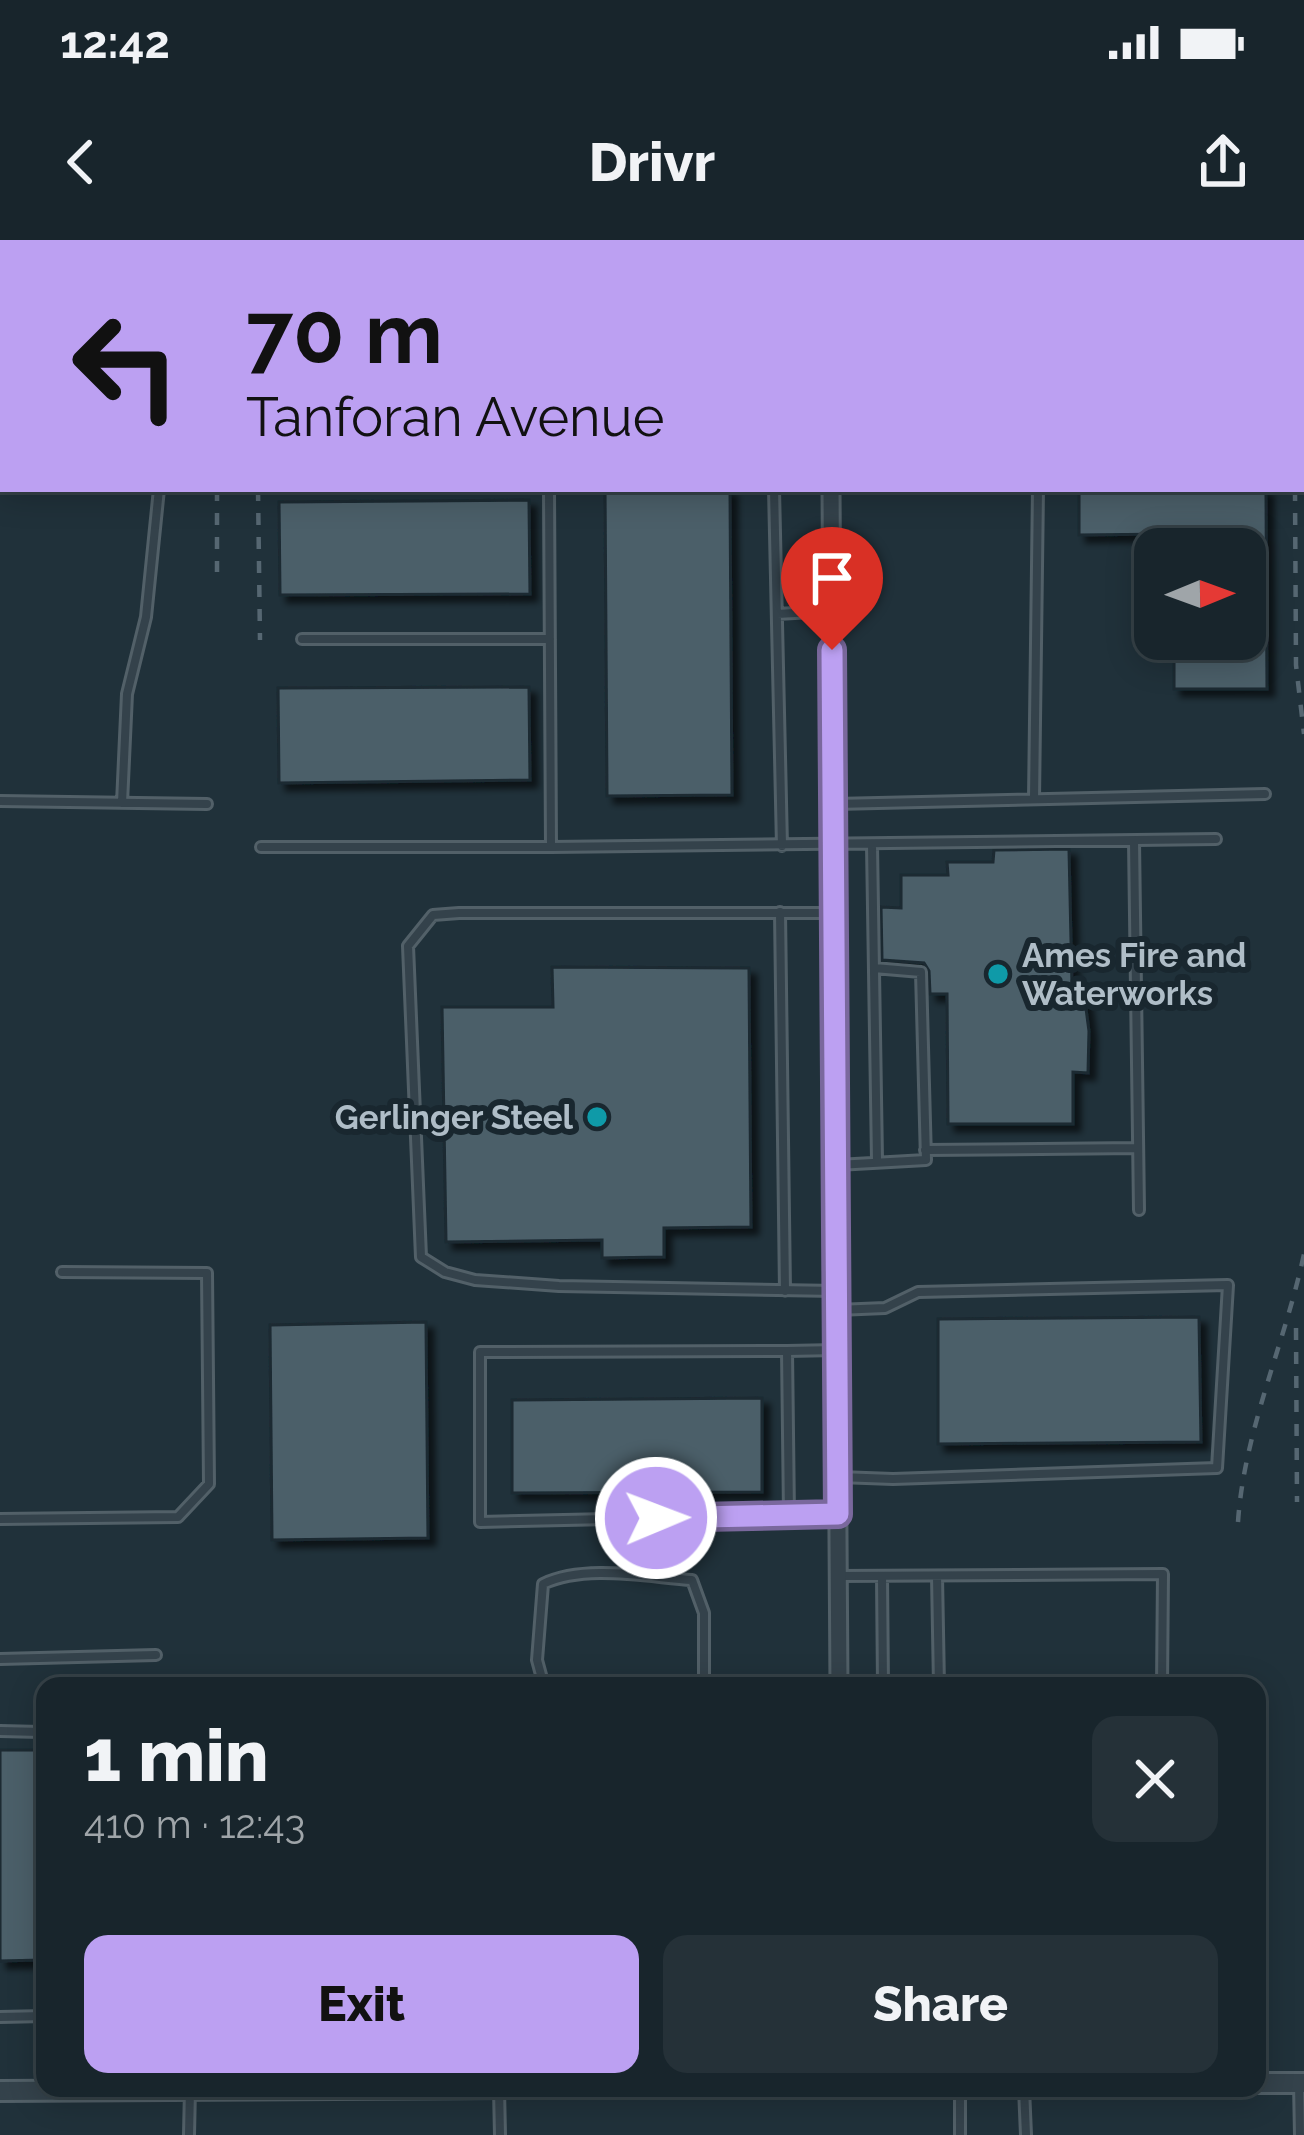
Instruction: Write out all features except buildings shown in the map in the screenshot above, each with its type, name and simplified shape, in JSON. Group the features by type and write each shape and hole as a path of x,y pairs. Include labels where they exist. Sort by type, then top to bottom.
{"street":[{"path":"831,492 839,1677"},
{"path":"1266,2084 1302,2083"},
{"path":"0,2091 36,2091"}],"lane":[{"path":"122,803 127,694 146,617 160,492"},
{"path":"549,492 551,847"},
{"path":"775,492 782,846"},
{"path":"1034,799 1038,492"},
{"path":"777,614 832,611"},
{"path":"302,639 550,639"},
{"path":"833,804 1265,794"},
{"path":"0,801 207,804"},
{"path":"261,848 1216,839"},
{"path":"1134,841 1139,1210"},
{"path":"872,845 877,1160"},
{"path":"780,912 785,1291"},
{"path":"834,913 433,915 408,946 422,1257 445,1272 475,1280 837,1291"},
{"path":"836,1165 926,1160 921,972 874,968"},
{"path":"926,1150 1138,1148"},
{"path":"0,1519 178,1517 209,1484 207,1273 62,1272"},
{"path":"837,1310 885,1308 918,1292 1228,1285 1217,1468 838,1477"},
{"path":"837,1350 480,1352 480,1522 838,1514"},
{"path":"787,1351 789,1515"},
{"path":"838,1576 1163,1574 1162,1677"},
{"path":"542,1677 537,1660 543,1584 560,1576 623,1575 692,1580 704,1613 704,1677"},
{"path":"882,1576 884,1677"},
{"path":"937,1576 939,1677"},
{"path":"0,1659 156,1654"},
{"path":"0,1731 36,1732"},
{"path":"0,2017 36,2016"},
{"path":"1300,2135 1302,2083"},
{"path":"189,2135 190,2097"},
{"path":"500,2135 501,2097"},
{"path":"960,2097 960,2135"},
{"path":"1024,2097 1026,2135"}],"railway":[{"path":"217,492 217,572"},
{"path":"258,492 260,640"},
{"path":"1295,492 1296,665 1304,734"},
{"path":"1238,1522 1248,1454 1304,1254"},
{"path":"1296,1328 1297,1502"}],"place":[{"name":"Ames Fire and Waterworks","path":"998,974"},
{"name":"Gerlinger Steel","path":"597,1117"}],"route":[{"path":"656,1518 838,1514 832,650"}]}
